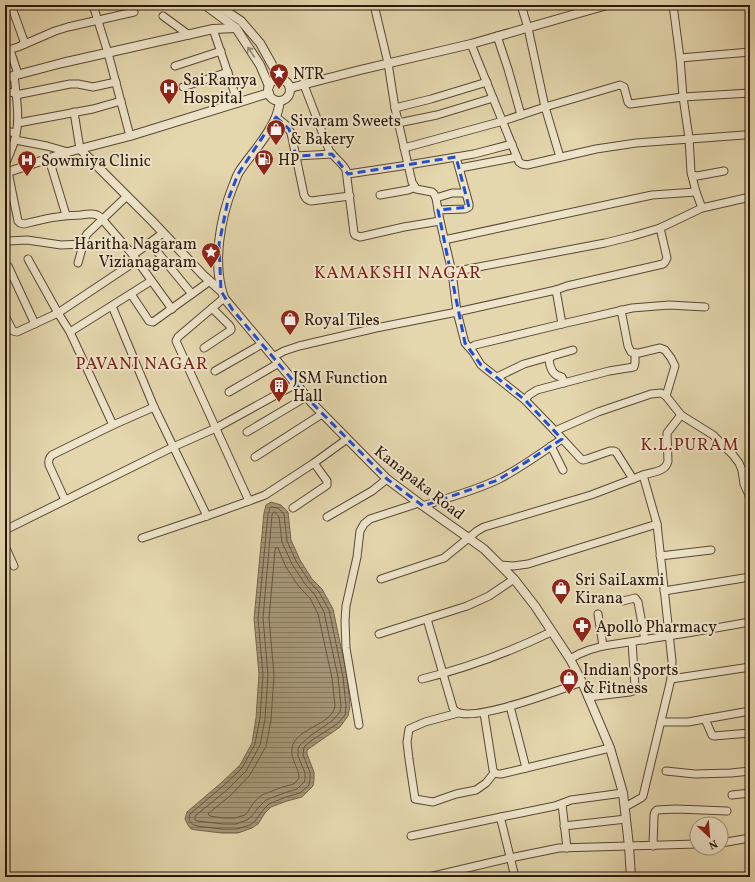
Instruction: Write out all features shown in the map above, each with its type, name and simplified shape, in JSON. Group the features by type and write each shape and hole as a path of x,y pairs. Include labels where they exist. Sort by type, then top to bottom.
{"street":[{"path":"11,5 25,44"},
{"path":"94,5 130,136"},
{"path":"205,5 236,28 260,65 273,99 280,101 283,100 289,95 290,88 287,82 280,79 260,43 241,21 217,5"},
{"path":"374,5 388,63 398,124 412,182 419,190 432,192 436,198 452,272 457,312 465,343 481,365 525,400 581,459 583,460 614,451 633,479"},
{"path":"521,5 528,28 545,107 560,157"},
{"path":"290,88 471,44 607,5"},
{"path":"673,5 692,175 702,208"},
{"path":"134,12 98,21 68,26 8,50 16,75 18,123 6,170 18,221 20,223 24,224 66,215 96,214 102,218 172,309"},
{"path":"164,16 189,35"},
{"path":"5,78 62,63 213,29 236,28"},
{"path":"213,29 238,103"},
{"path":"497,36 521,115"},
{"path":"471,44 517,157 521,163 527,165 596,149 636,142 744,135"},
{"path":"175,66 220,51"},
{"path":"680,58 750,52"},
{"path":"260,65 269,58"},
{"path":"183,87 228,72"},
{"path":"6,170 130,136 238,103 269,90 274,81 280,79"},
{"path":"5,93 16,93 70,84 93,87 116,82"},
{"path":"395,108 487,82"},
{"path":"304,84 332,154 344,166 348,174 354,233 357,237 440,221"},
{"path":"404,148 503,121 620,85 624,87 628,102 630,104 683,97 750,93"},
{"path":"398,124 437,115 493,98"},
{"path":"18,123 93,109 121,101"},
{"name":"Kanapaka Road","path":"280,101 276,117 261,143 238,174 224,213 219,244 218,269 224,297 232,309 306,397 387,479 484,549 514,580 535,606 570,660 582,682 610,748 623,793 631,877"},
{"path":"74,112 80,149 224,297 178,336 176,341 249,501"},
{"path":"276,117 289,129 305,198 308,200 350,196"},
{"path":"5,132 68,152"},
{"path":"348,174 408,166 474,154 512,144"},
{"path":"296,156 332,154"},
{"path":"438,210 469,207 456,157"},
{"path":"460,168 517,157"},
{"path":"49,159 66,215"},
{"path":"692,175 696,176 724,171"},
{"path":"380,195 408,190 415,187"},
{"path":"444,240 652,195 696,192"},
{"path":"436,198 452,193 466,193"},
{"path":"78,263 87,234 102,218 127,196"},
{"path":"452,272 605,243 633,236 660,228 702,208 750,197"},
{"path":"229,392 276,360 284,351 299,346 556,290 567,286 663,264 667,258 660,228"},
{"path":"5,316 13,332 18,332 58,313 134,258 163,233"},
{"path":"8,242 27,240 61,245 83,244"},
{"path":"150,243 192,294"},
{"path":"28,259 70,332 113,425"},
{"path":"8,266 34,324"},
{"path":"70,332 150,281"},
{"path":"130,294 151,322 155,321 210,281"},
{"path":"556,290 562,324"},
{"path":"470,348 475,345 632,308 669,305 705,307"},
{"path":"112,306 154,407 207,516"},
{"path":"204,348 231,330 229,325 212,308"},
{"path":"621,310 630,351 635,353 660,348 665,350 671,358 675,366 666,396"},
{"path":"215,371 262,344"},
{"path":"496,377 524,364 573,350"},
{"path":"525,400 529,395 537,390 609,371 634,367 635,353"},
{"path":"552,356 549,360 552,371 558,376 562,377 564,383"},
{"path":"5,530 173,447 216,428 296,384"},
{"path":"555,431 598,412 651,394 660,393 666,396 680,415 712,435 733,455 742,470 744,484 749,494 750,503"},
{"path":"247,432 306,397"},
{"path":"65,500 49,465 49,458 52,455 113,425 154,407"},
{"path":"255,457 322,414"},
{"path":"381,579 444,558 468,537 484,527 591,495 643,475 662,470 668,464 667,433 680,415"},
{"path":"142,538 249,501 272,491 347,439"},
{"path":"359,725 346,648 345,621 346,606 357,557 360,531 364,524 370,519 442,500 471,491 498,480 562,439"},
{"path":"551,446 563,470"},
{"path":"293,508 327,485 327,481 314,463"},
{"path":"625,807 642,796 671,679 672,661 657,524 643,475"},
{"path":"327,517 372,491 387,479"},
{"path":"500,566 528,564 657,524"},
{"path":"5,546 14,566"},
{"path":"660,556 711,550"},
{"path":"664,591 750,577"},
{"path":"379,634 467,606 489,596 514,580"},
{"path":"623,601 635,598 638,602 645,640"},
{"path":"598,614 603,646"},
{"path":"427,619 453,708 458,712"},
{"path":"570,660 589,650 603,646 750,622"},
{"path":"422,679 443,674 511,651 551,632"},
{"path":"588,697 633,691 635,687 632,642"},
{"path":"671,679 750,667"},
{"path":"494,773 486,783 476,790 456,794 433,802 415,799 407,748 409,729 425,722 458,712 477,714 510,706 582,682"},
{"path":"510,706 526,768"},
{"path":"661,722 688,722 750,711"},
{"path":"484,713 494,773"},
{"path":"705,719 712,735 714,736 750,733"},
{"path":"494,773 501,774 610,748"},
{"path":"666,771 695,774 750,771"},
{"path":"412,836 562,804 571,800 623,793"},
{"path":"732,795 750,793"},
{"path":"562,804 567,848"},
{"path":"653,846 654,815 657,810 676,809 727,811"},
{"path":"501,817 500,820 515,877"},
{"path":"564,826 626,819"},
{"path":"729,842 750,838"},
{"path":"430,877 560,848 689,844"}],"highlighted area":[{"path":"276,117 289,129 296,156 332,154 348,174 456,157 469,207 438,210 465,343 481,365 525,400 562,439 498,480 423,506 387,479 312,403 232,309 221,291 219,244 228,200 238,174"}],"water":[{"path":"271,502 281,505 288,512 291,540 300,560 312,579 322,589 333,609 347,676 350,706 348,716 340,727 307,750 307,754 314,772 314,780 313,786 302,797 271,807 258,824 238,833 222,833 191,829 185,819 187,812 240,765 252,743 256,718 259,674 254,619 264,513 266,505"}],"place":[{"name":"NTR","path":"279,90"},
{"name":"Sai Ramya Hospital","path":"169,105"},
{"name":"Sivaram Sweets & Bakery","path":"276,146"},
{"name":"HP","path":"264,176"},
{"name":"Sowmiya Clinic","path":"27,177"},
{"name":"Haritha Nagaram Vizianagaram","path":"211,269"},
{"name":"Royal Tiles","path":"290,336"},
{"name":"JSM Function Hall","path":"279,403"},
{"name":"Sri SaiLaxmi Kirana","path":"561,605"},
{"name":"Apollo Pharmacy","path":"582,643"},
{"name":"Indian Sports & Fitness","path":"569,695"}],"district":[{"name":"KAMAKSHI NAGAR","path":"398,272"},
{"name":"PAVANI NAGAR","path":"142,363"},
{"name":"K.L.PURAM","path":"690,444"}]}
